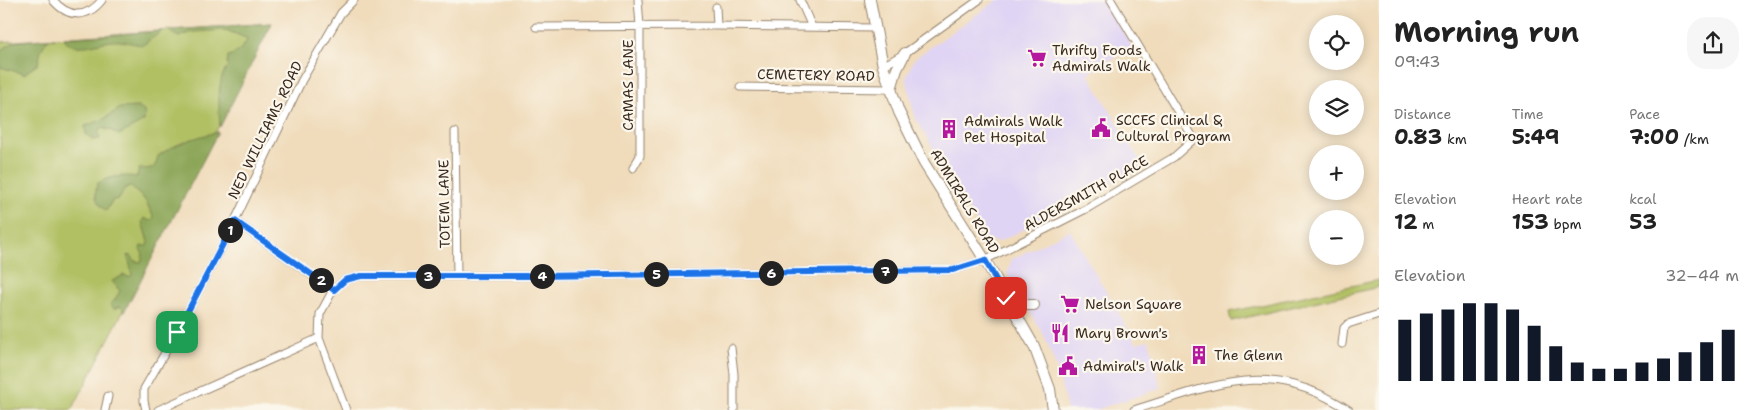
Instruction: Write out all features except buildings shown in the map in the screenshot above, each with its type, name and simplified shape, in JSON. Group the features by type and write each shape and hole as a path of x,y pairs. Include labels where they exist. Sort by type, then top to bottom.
{"main road":[{"name":"ADMIRALS ROAD","path":"870,0 883,66 899,112 924,163 985,260 1034,346 1050,389 1053,410"},
{"path":"892,89 897,69 906,53"},
{"path":"1011,305 1034,305 1022,324"}],"street":[{"path":"53,0 65,11 83,13 94,9 102,0"},
{"name":"NED WILLIAMS ROAD","path":"146,410 144,388 177,332 235,221 302,80 341,13 354,0"},
{"name":"CAMAS LANE","path":"633,168 640,156 640,26 638,0"},
{"path":"800,0 812,27"},
{"path":"883,66 906,53 979,0"},
{"name":"ALDERSMITH PLACE","path":"334,290 345,280 361,276 953,270 985,260 1088,208 1174,157 1194,139 1111,0"},
{"path":"716,7 716,26"},
{"path":"536,27 716,26 875,28"},
{"name":"CEMETERY ROAD","path":"740,87 892,89"},
{"name":"TOTEM LANE","path":"455,132 457,276"},
{"path":"235,221 334,290 320,314 319,338 346,410"},
{"path":"1342,344 1344,328 1348,324 1379,314"},
{"path":"158,410 319,338"},
{"path":"731,348 734,374 734,410"},
{"path":"1134,410 1209,386 1234,381 1253,380 1296,385 1349,410"},
{"path":"104,410 108,396"}],"shaded area":[{"path":"997,0 1104,0 1132,47 1088,74 1142,164 1072,206 998,242 986,239 915,117 906,77 914,59"},
{"name":"Nelson Square","path":"1070,230 1136,343 1149,340 1161,388 1096,410 1067,410 1058,372 1044,335 1007,274 1012,259"}],"green space":[{"path":"272,23 72,410 0,410 0,42"},
{"path":"272,23 220,127 220,85 222,77 229,66 227,64 228,56 240,50 248,39 226,30 193,32 179,37 171,33 171,30"},
{"path":"162,31 143,45 116,41 79,46 68,43 64,38"},
{"path":"55,38 48,39 41,50 38,64 24,74 0,67 0,50 15,42"},
{"path":"138,107 145,112 144,121 119,135 101,128 98,133 100,139 93,140 86,134 85,126 104,119 120,108"},
{"path":"218,132 124,312 121,306 114,309 110,304 120,291 112,281 124,275 129,277 132,275 128,255 132,256 134,261 141,262 143,254 140,249 141,246 147,246 148,242 142,222 144,218 150,221 154,218 145,200 131,187 125,188 120,198 112,201 106,211 96,198 98,183 117,177 137,177 139,169 153,167 158,156 172,147 194,138"},
{"path":"1379,280 1379,287 1231,321 1229,312"}],"place":[{"name":"Thrifty Foods Admirals Walk","path":"1037,58"},
{"name":"SCCFS Clinical & Cultural Program","path":"1101,128"},
{"name":"Admirals Walk Pet Hospital","path":"949,129"},
{"name":"Nelson Square","path":"1070,304"},
{"name":"Mary Brown's","path":"1060,333"},
{"name":"The Glenn","path":"1199,355"},
{"name":"Admiral's Walk","path":"1068,366"}],"route":[{"path":"177,332 235,221 334,290 345,280 361,276 536,276 953,270 985,260 1006,298"}]}
